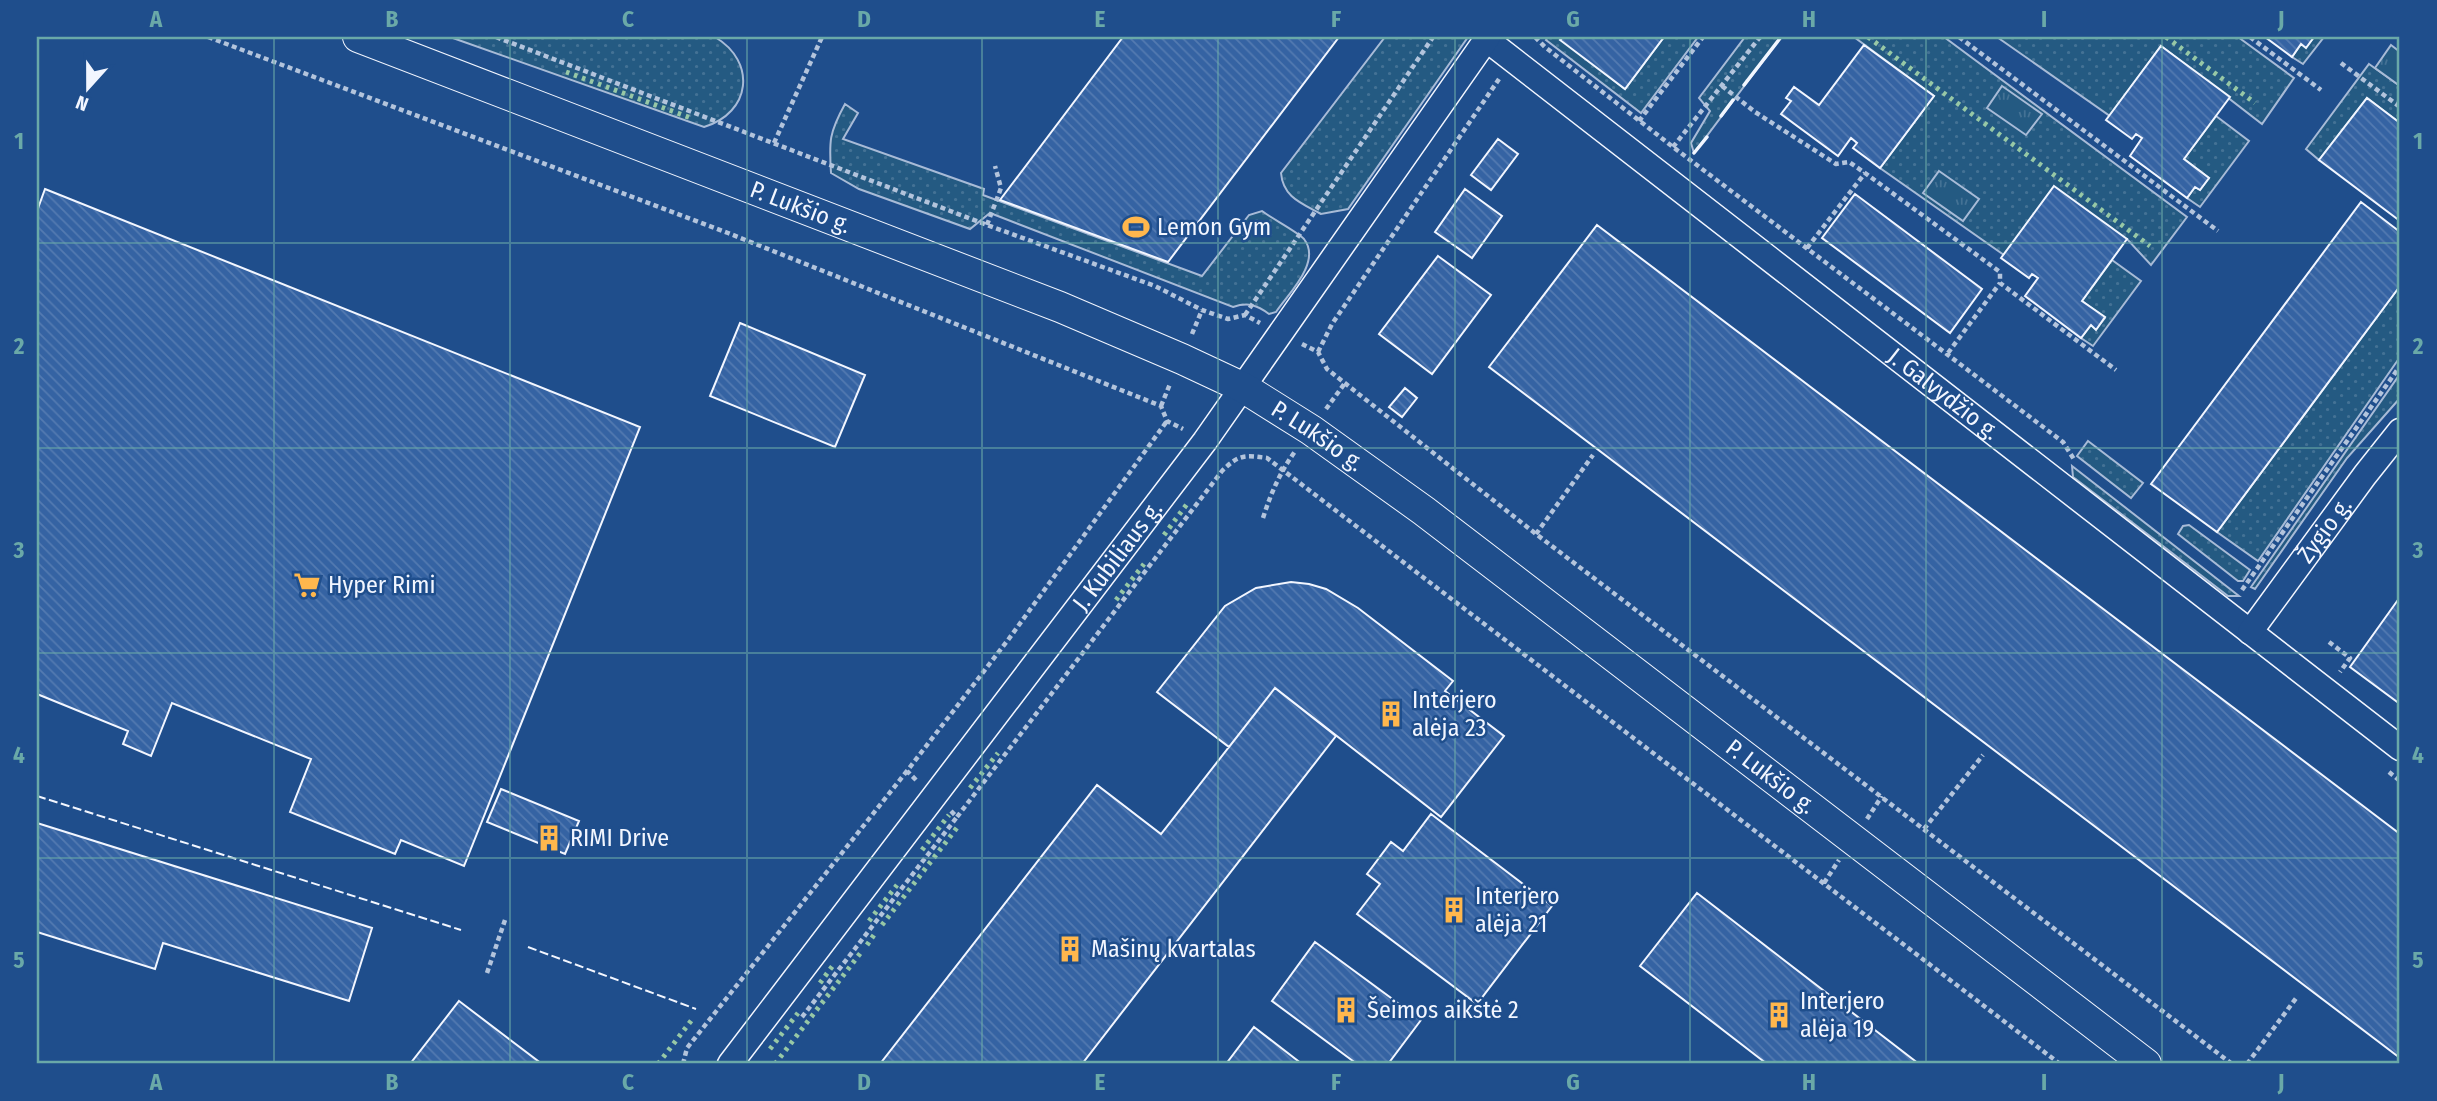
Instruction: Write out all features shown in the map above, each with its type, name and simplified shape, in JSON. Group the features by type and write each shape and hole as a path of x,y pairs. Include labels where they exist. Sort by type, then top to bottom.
{"street":[{"name":"P. Lukšio g.","path":"358,37 1048,302 1244,388 1311,430 1424,511 2146,1064"},
{"name":"J. Kubiliaus g.","path":"730,1064 1061,633 1244,388 1487,38"},
{"name":"J. Galvydžio g.","path":"1487,38 2400,748"},
{"name":"Žygio g.","path":"2250,632 2400,431"}],"path":[{"path":"208,37 728,233 1161,405 1167,421 1008,640"},
{"path":"496,37 987,225 1155,286 1202,310 1228,319 1245,316 1318,352 1328,369 1536,534 2232,1064"},
{"path":"774,143 822,37"},
{"path":"1245,316 1433,37"},
{"path":"1535,37 1639,121 2063,442 2074,461 2085,469"},
{"path":"1639,121 1703,37"},
{"path":"1673,147 1760,37"},
{"path":"1959,37 2218,231"},
{"path":"2250,37 2321,90"},
{"path":"2341,63 2400,107"},
{"path":"1318,352 1332,324 1497,81"},
{"path":"1722,86 1755,112 1836,164 1850,162 2000,271 2000,284 1948,353"},
{"path":"987,225 1001,188 995,166"},
{"path":"1807,248 1866,173"},
{"path":"2000,284 2116,370"},
{"path":"2242,590 2400,366"},
{"path":"1536,534 1593,455"},
{"path":"1062,681 1228,464 1234,458 1267,458 2060,1064"},
{"path":"2231,582 2267,611"},
{"path":"2329,642 2350,658 2337,675"},
{"path":"1924,829 1983,755"},
{"path":"683,1064 687,1048 907,771"},
{"path":"798,1021 957,817"},
{"path":"487,973 505,920"},
{"path":"2247,1064 2297,997"}],"green space":[{"path":"450,37 715,37 729,47 738,60 743,86 731,111 720,120 704,127"},
{"path":"1385,37 1468,37 1348,209 1321,214 1289,194 1281,173"},
{"path":"1548,37 1563,37 1561,39 1625,89 1664,37 1698,37 1641,113 1546,40"},
{"path":"1745,37 1781,37 1694,153 1691,143 1710,111 1699,98"},
{"path":"1854,37 1944,37 2187,217 2151,265 2127,239 2004,255 1880,168 1934,96"},
{"path":"1997,37 2238,37 2294,78 2262,124 2161,46 2110,116"},
{"path":"2314,37 2324,37 2303,64 2292,57 2301,44 2306,47"},
{"path":"2391,45 2400,52 2400,86 2375,68"},
{"path":"2369,64 2400,86 2400,123 2367,98 2319,160 2306,149"},
{"path":"2002,86 2042,114 2026,135 1987,108"},
{"path":"845,104 858,113 843,139 984,189 983,195 1202,276 1249,215 1262,211 1304,239 1309,258 1306,267 1276,312 1269,314 1252,305 1233,307 990,213 970,229 859,189 831,173 831,137"},
{"path":"2216,116 2249,141 2200,207 2187,198 2195,187 2200,190 2209,178 2184,159"},
{"path":"1939,171 1979,199 1963,221 1923,193"},
{"path":"2112,260 2141,281 2093,346 2081,338 2091,325 2096,329 2105,318 2082,301"},
{"path":"2400,286 2400,357 2258,561 2217,532"},
{"path":"2400,374 2400,398 2347,458 2255,589 2251,587"},
{"path":"2088,441 2143,483 2131,498 2077,456"},
{"path":"2072,466 2239,596 2228,596 2073,477"},
{"path":"2189,525 2250,570 2243,581 2238,581 2178,534 2183,526"}],"building":[{"path":"1123,37 1339,37 1168,262 1000,200"},
{"path":"1563,37 1664,37 1625,89 1560,40"},
{"path":"2265,37 2314,37 2306,48 2301,44 2292,57"},
{"path":"1864,45 1934,96 1880,168 1853,148 1857,143 1851,138 1838,156 1781,114 1791,101 1786,98 1794,87 1819,105"},
{"path":"2161,46 2230,97 2184,159 2209,178 2200,190 2195,187 2187,198 2130,156 2142,138 2136,134 2132,139 2106,120"},
{"path":"2367,98 2400,123 2400,221 2319,160"},
{"path":"1498,139 1518,154 1491,190 1471,175"},
{"path":"2054,186 2127,239 2082,301 2105,317 2096,330 2091,325 2081,338 2025,296 2038,278 2032,274 2029,278 2001,258"},
{"name":"Hyper Rimi","path":"45,189 640,427 464,866 401,840 395,854 290,812 311,759 172,703 151,756 123,744 128,731 37,694 37,211"},
{"path":"1465,189 1502,216 1472,258 1435,232"},
{"path":"1855,194 1982,289 1950,333 1822,238"},
{"path":"2361,202 2400,232 2400,286 2217,532 2151,484"},
{"path":"1597,225 2400,834 2400,1058 1489,367"},
{"path":"1438,256 1491,295 1432,374 1379,334"},
{"path":"740,323 865,375 835,447 710,396"},
{"path":"1405,388 1417,398 1402,417 1389,407"},
{"name":"Interjero alėja 23","path":"1291,582 1326,589 1358,608 1453,681 1445,691 1504,736 1441,817 1275,688 1229,747 1157,692 1225,606 1256,588"},
{"path":"2400,597 2400,704 2350,667"},
{"name":"Mašinų kvartalas","path":"1275,688 1336,736 1082,1064 880,1064 1097,785 1161,834"},
{"name":"RIMI Drive","path":"501,789 579,821 565,854 487,822"},
{"name":"Interjero alėja 21","path":"1431,814 1552,906 1477,1004 1357,914 1380,884 1367,874 1391,842 1403,851"},
{"path":"37,823 372,928 349,1001 163,943 155,969 37,932"},
{"name":"Interjero alėja 19","path":"1697,893 1919,1064 1767,1064 1640,966"},
{"name":"Šeimos aikštė 2","path":"1315,942 1421,1020 1388,1064 1357,1064 1272,1001"},
{"path":"459,1001 542,1064 410,1064"},
{"path":"1254,1027 1302,1064 1226,1064"}],"hedge":[{"path":"1868,37 2150,246"},
{"path":"2166,37 2255,103"},
{"path":"566,72 691,118"},
{"path":"1164,535 1187,504"},
{"path":"1116,600 1144,564"},
{"path":"970,788 998,753"},
{"path":"922,850 949,815"},
{"path":"882,925 959,825"},
{"path":"869,921 897,885"},
{"path":"867,945 876,932"},
{"path":"775,1064 862,951"},
{"path":"820,983 834,964"},
{"path":"770,1049 798,1013"},
{"path":"658,1064 694,1017"}],"fence":[{"path":"37,796 461,930"},
{"path":"528,947 696,1009"}],"wall":[{"path":"1744,85 1781,37"},
{"path":"1721,116 1733,100"},
{"path":"1694,153 1707,137"}],"place":[{"name":"Lemon Gym","path":"1136,227"},
{"name":"Hyper Rimi","path":"307,585"},
{"name":"Interjero alėja 23","path":"1391,714"},
{"name":"RIMI Drive","path":"549,838"},
{"name":"Interjero alėja 21","path":"1454,910"},
{"name":"Mašinų kvartalas","path":"1070,949"},
{"name":"Šeimos aikštė 2","path":"1346,1010"},
{"name":"Interjero alėja 19","path":"1779,1015"}]}
